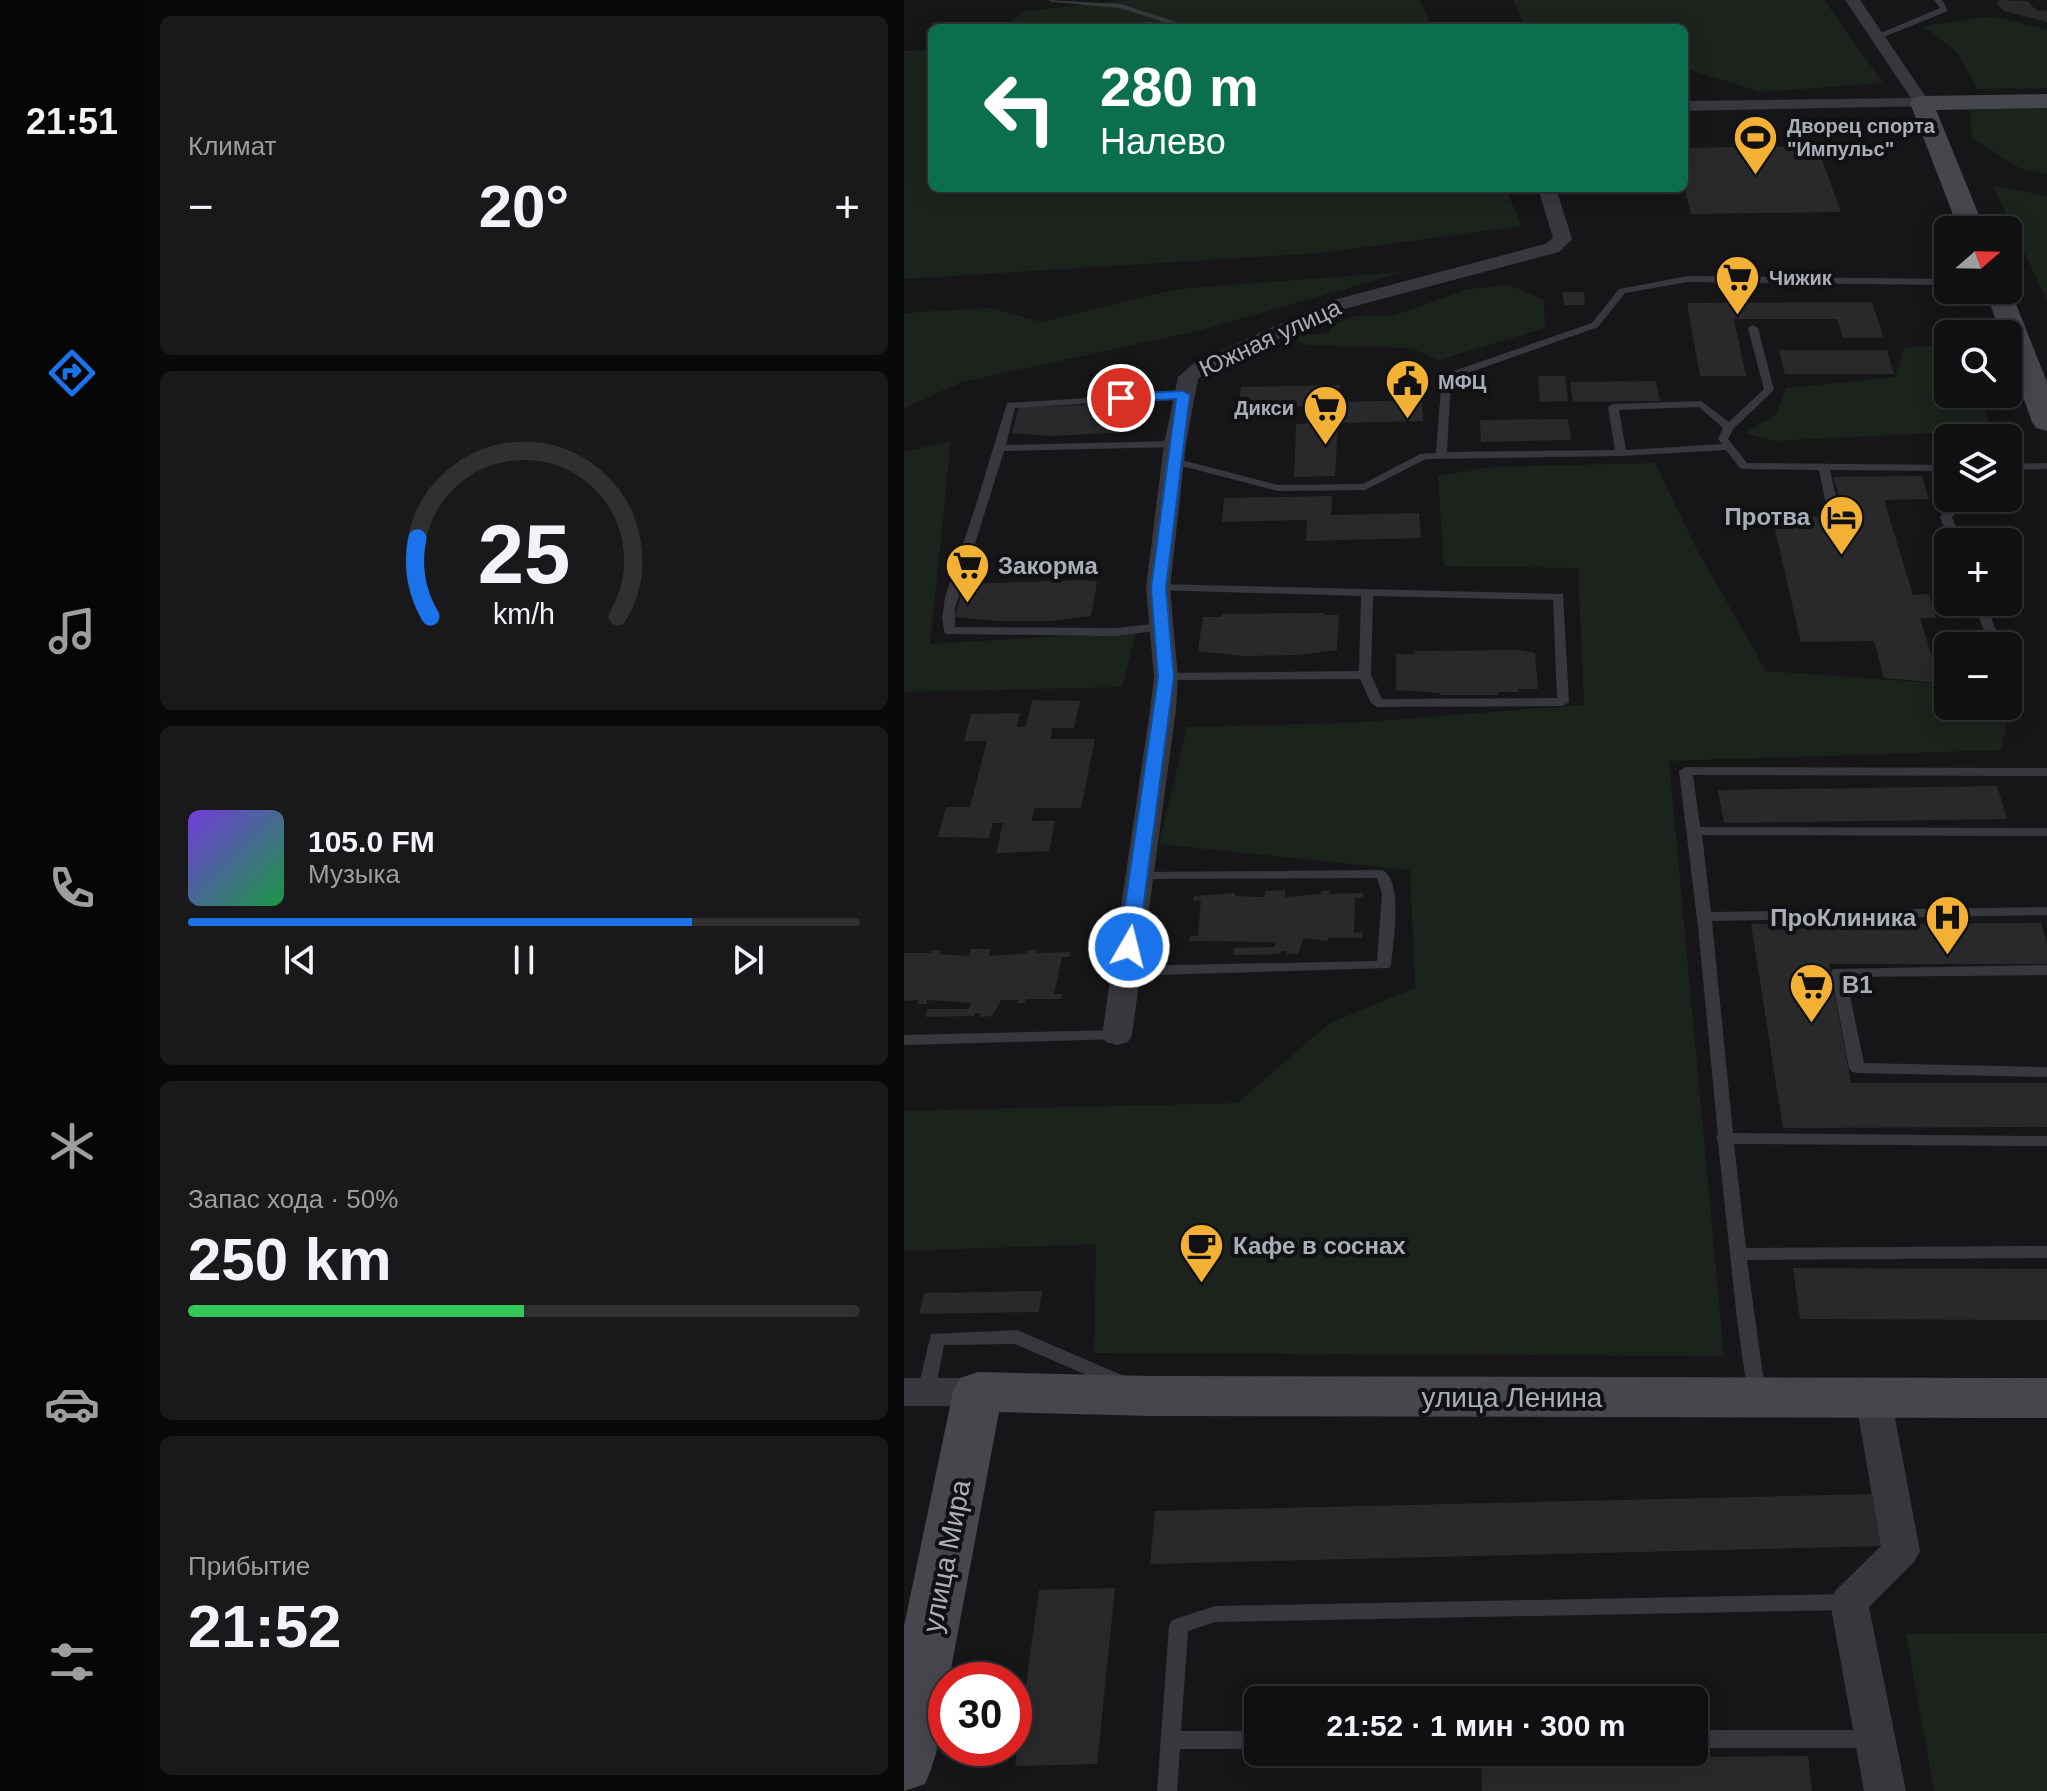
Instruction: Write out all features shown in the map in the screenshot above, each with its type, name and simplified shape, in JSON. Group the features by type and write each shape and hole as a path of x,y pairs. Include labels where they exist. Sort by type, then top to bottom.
{"street":[{"path":"1852,0 1912,84 1966,216"},
{"path":"1688,106 2047,101"},
{"name":"Южная улица","path":"1117,1035 1166,677 1158,588 1183,395 1188,377 1201,367 1337,305 1552,248 1563,239 1548,192"},
{"path":"2004,304 2047,422"},
{"name":"улица Ленина","path":"936,1392 1151,1396 2047,1398"},
{"name":"улица Мира","path":"904,1766 936,1392"},
{"path":"1873,1397 1901,1551 1849,1602 1885,1791"}],"lane":[{"path":"1052,0 1121,6 1178,24"},
{"path":"1878,36 1945,9 1938,0"},
{"path":"1441,456 1446,377 1595,325 1622,291 1688,279 1934,282"},
{"path":"1753,328 1769,390 1729,427 1723,439 1744,466 1934,468"},
{"path":"1161,627 1115,632 949,631 946,616 950,594 965,559 1011,405 1183,395"},
{"path":"1621,453 1613,407 1701,404 1729,427"},
{"path":"1000,448 1175,453 1278,488 1365,487 1424,456 1621,453 1730,447"},
{"path":"2022,467 2047,466"},
{"path":"1824,467 1833,510"},
{"path":"1158,588 1559,597 1563,702 1377,703 1365,675 1367,593"},
{"path":"1166,677 1365,675"},
{"path":"1757,1397 1724,1138 1705,917 1686,771 2047,772"},
{"path":"1695,831 2047,832"},
{"path":"1126,971 1384,965 1389,894 1382,874 1138,875"},
{"path":"1705,917 2047,911"},
{"path":"2047,970 1838,972 1857,1068 2047,1072"},
{"path":"904,1040 1117,1035"},
{"path":"1724,1138 2047,1141"},
{"path":"1739,1254 2047,1252"},
{"path":"936,1392 937,1339 1017,1337 1151,1396"},
{"path":"1167,1791 1179,1626 1215,1614 1849,1602"},
{"path":"1708,1739 1876,1739"},
{"path":"1170,1740 1244,1740"}],"shaded area":[{"path":"1128,0 1420,0 1430,24 1007,24 1026,11"},
{"path":"1513,0 1824,0 1883,83 1761,92 1688,69 1688,24 1524,24"},
{"path":"1993,16 2047,30 2047,88 1977,89 1958,53 1923,26"},
{"path":"904,51 928,51 928,192 1507,192 1522,226 1321,253 904,279"},
{"path":"2047,108 2047,174 2021,169 1972,138 1970,110"},
{"path":"1993,186 2047,196 2047,300 2022,247 2022,216 2007,216"},
{"path":"1403,272 1202,330 962,382 904,408 904,313 990,308 1042,322 1177,289"},
{"path":"1509,285 1544,300 1545,328 1439,360 1411,348 1308,345 1298,342 1299,335 1331,333 1330,326 1355,316 1392,316 1469,289"},
{"path":"1934,346 1934,408 1985,408 1989,424 1934,424 1934,433 1774,441 1745,433 1777,414 1786,388 1896,377 1904,348"},
{"path":"951,441 930,644 1136,632 1122,687 904,692 904,452"},
{"path":"1655,463 1695,546 1766,671 1934,683 1934,720 2008,720 2001,750 1669,761 1724,1356 1094,1353 1096,1244 904,1251 904,1111 1237,1103 1330,1023 1415,988 1410,870 1159,844 1187,727 1349,723 1584,705 1578,568 1444,566 1438,476 1493,467"},
{"path":"2047,1633 2047,1791 1934,1791 1906,1634"}],"building":[{"path":"2027,1 2037,11 2047,10 2047,22 2004,11 1996,2"},
{"name":"Дворец спорта \"Импульс\"","path":"1817,146 1841,212 1691,214 1685,192 1688,192 1688,148"},
{"path":"1562,292 1584,292 1585,305 1564,305"},
{"path":"1872,302 1884,338 1843,338 1837,319 1734,319 1746,376 1700,376 1687,303"},
{"path":"1779,350 1887,350 1894,374 1785,374"},
{"path":"1538,376 1565,376 1568,401 1540,402"},
{"path":"1656,381 1660,401 1573,402 1570,382"},
{"path":"1340,385 1340,402 1422,400 1423,421 1338,423 1335,476 1294,477 1296,424 1317,423 1317,406 1239,407 1241,387"},
{"path":"1138,405 1132,432 1049,436 1012,433 1019,407"},
{"path":"1568,419 1571,440 1481,442 1480,420"},
{"name":"Протва","path":"1922,476 1929,499 1884,500 1913,595 1929,594 1936,618 1920,618 1934,664 1934,682 1884,678 1874,641 1801,642 1772,517 1845,516 1833,477"},
{"path":"1332,496 1331,515 1419,513 1421,538 1306,541 1307,520 1222,522 1224,498"},
{"path":"1097,582 1091,616 1052,621 955,617 964,584"},
{"path":"1339,615 1337,650 1298,655 1242,656 1198,651 1203,617"},
{"path":"1520,650 1535,653 1538,689 1498,692 1498,695 1441,695 1396,690 1396,654"},
{"path":"1032,700 1080,701 1074,728 1052,728 1051,739 1095,739 1081,808 1035,808 1031,821 1055,821 1049,851 996,853 1003,823 993,823 989,838 938,837 946,807 970,807 987,741 964,741 971,714 1020,713 1017,727 1026,726"},
{"path":"1997,786 2007,819 1724,823 1718,790"},
{"path":"1285,890 1285,897 1321,894 1321,891 1330,891 1329,894 1363,893 1363,898 1355,898 1354,933 1362,932 1362,938 1328,938 1328,941 1304,938 1298,954 1281,951 1280,954 1233,955 1234,948 1275,947 1275,942 1189,941 1190,936 1198,936 1201,900 1193,901 1194,896 1235,893 1235,896 1264,897 1266,891"},
{"path":"2041,923 2047,943 2047,964 1829,964 1851,1083 2047,1083 2047,1127 1783,1128 1751,924"},
{"path":"971,949 990,949 989,956 1027,953 1028,950 1036,950 1036,953 1070,952 1069,957 1062,957 1054,994 1063,994 1061,999 1026,999 1025,1003 1001,1000 992,1016 980,1017 981,1013 974,1016 926,1017 927,1009 969,1009 971,1003 927,1000 927,1004 918,1004 918,1000 904,1001 904,953 940,950 939,954 969,956"},
{"path":"1793,1268 2047,1269 2047,1320 1800,1319"},
{"path":"1042,1291 1039,1312 919,1314 924,1293"},
{"path":"1872,1494 1883,1546 1150,1564 1155,1511"},
{"path":"1115,1588 1097,1764 1032,1766 1032,1662 1029,1662 1039,1590"},
{"path":"1808,1756 1812,1791 1482,1791 1481,1766 1708,1766 1708,1757"}],"place":[{"name":"Дворец спорта \"Импульс\"","path":"1756,176"},
{"name":"Чижик","path":"1738,317"},
{"name":"МФЦ","path":"1407,421"},
{"name":"Дикси","path":"1325,447"},
{"name":"Протва","path":"1841,556"},
{"name":"Закорма","path":"967,605"},
{"name":"ПроКлиника","path":"1947,957"},
{"name":"В1","path":"1811,1024"},
{"name":"Кафе в соснах","path":"1202,1285"}],"route":[{"path":"1121,398 1183,395 1158,588 1166,677 1163,710 1129,947"}]}
